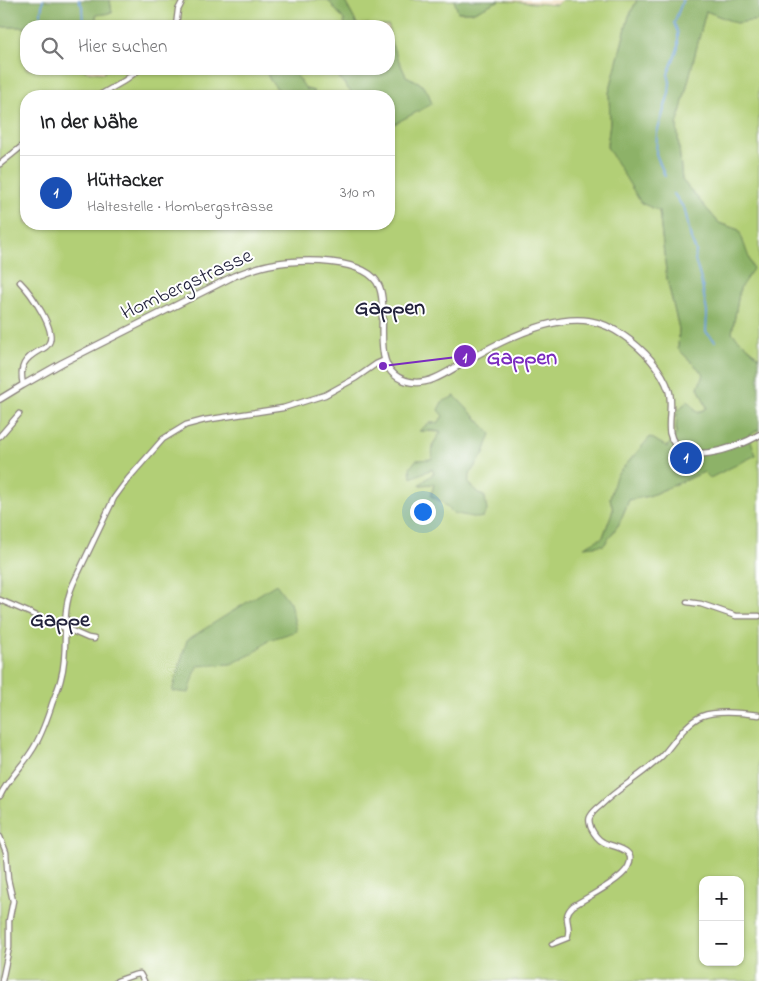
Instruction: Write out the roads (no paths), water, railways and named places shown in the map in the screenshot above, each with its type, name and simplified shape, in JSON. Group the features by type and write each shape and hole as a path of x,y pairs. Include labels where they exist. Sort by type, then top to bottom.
{"street":[{"path":"177,20 182,0"},
{"path":"108,90 132,75"},
{"path":"0,164 20,148"},
{"name":"Hombergstrasse","path":"0,399 23,384 222,282 259,267 294,261 345,265 364,271 373,278 381,293 382,345 385,360"},
{"path":"20,282 28,290 44,315 51,338 49,344 25,360 21,369 23,384"},
{"path":"0,802 1,794 8,781 31,752 45,725 63,672 66,602 85,556 114,498 128,479 163,439 186,425 205,420 283,408 325,395 385,360 391,370 403,379 412,382 427,381 496,344 525,332 578,320 590,321 609,327 625,336 654,364 669,391 671,434 675,443 682,450 694,453 713,452 737,446 759,435"},
{"path":"0,436 19,414"},
{"path":"0,600 94,639"},
{"path":"687,602 701,604 736,616 759,616"},
{"path":"552,944 567,938 569,934 566,917 568,911 616,880 630,863 629,854 626,851 604,843 593,833 589,818 594,811 617,790 654,764 696,719 716,713 759,715"},
{"path":"0,837 6,852 8,879 13,901 9,922 9,948 2,981"},
{"path":"117,981 140,974 144,981"}],"waterway":[{"path":"40,20 43,0"},
{"path":"79,0 82,6 83,20"},
{"path":"665,176 656,154 657,133 669,93 670,82 668,74 678,48 678,33 674,23 683,0"},
{"path":"674,194 685,210 691,239 696,251 695,260 707,312 706,332 715,341"}],"place":[{"name":"Gappen","path":"383,366"},
{"name":"Hüttacker","path":"686,458"}],"district":[{"name":"Gappen","path":"390,309"},
{"name":"Gappe","path":"60,621"}]}
